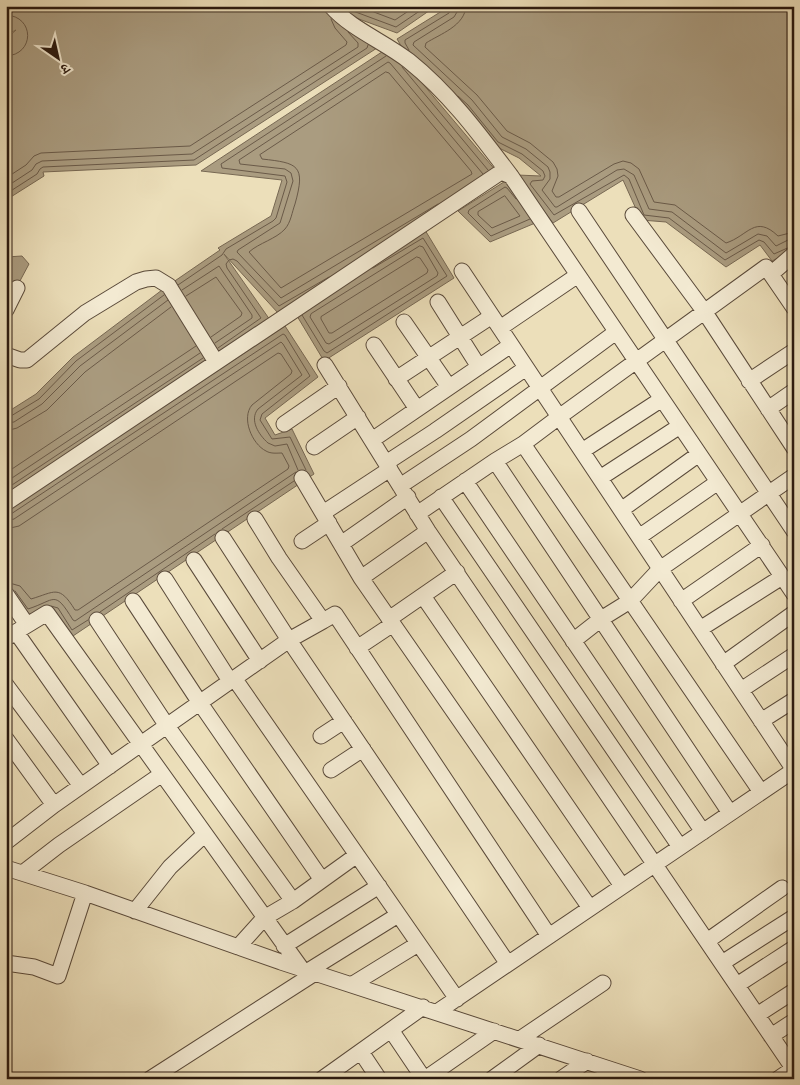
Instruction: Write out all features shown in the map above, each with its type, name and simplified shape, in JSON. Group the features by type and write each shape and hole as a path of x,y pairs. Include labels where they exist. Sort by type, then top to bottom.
{"street":[{"path":"331,6 347,20 408,60 430,78 488,146 578,275 794,594"},
{"path":"6,503 501,172 510,176"},
{"path":"579,211 794,530"},
{"path":"633,215 704,312 768,409 791,439"},
{"path":"771,274 792,258"},
{"path":"418,514 523,444 766,267 794,308"},
{"path":"322,1079 391,1030 430,1010 457,999 794,770 462,272"},
{"path":"396,379 460,338 496,322 578,275"},
{"path":"6,355 26,360 86,314 136,282 146,278 156,278 172,291 216,362"},
{"path":"6,310 17,288"},
{"path":"438,302 479,367"},
{"path":"404,322 449,387"},
{"path":"341,544 471,440 616,332"},
{"path":"374,345 417,409"},
{"path":"372,440 511,345"},
{"path":"750,381 794,351"},
{"path":"325,364 428,531 794,1068 778,1079"},
{"path":"302,541 326,518 388,466 526,368"},
{"path":"284,424 339,386"},
{"path":"768,409 794,391"},
{"path":"582,451 662,399"},
{"path":"314,446 358,417"},
{"path":"600,478 680,426"},
{"path":"523,444 761,792"},
{"path":"621,510 699,454"},
{"path":"495,461 730,813"},
{"path":"574,641 601,619 630,601 660,570 794,476"},
{"path":"302,478 362,578 391,622 590,908"},
{"path":"465,481 703,832"},
{"path":"639,537 718,482"},
{"path":"441,497 680,847"},
{"path":"255,519 323,622"},
{"path":"362,578 428,531"},
{"path":"223,538 289,640 508,964"},
{"path":"682,601 762,545"},
{"path":"194,560 260,661"},
{"path":"357,648 457,572"},
{"path":"700,629 782,577"},
{"path":"165,579 232,680 457,999"},
{"path":"6,594 17,632 110,766"},
{"path":"423,596 622,886"},
{"path":"133,601 200,703 322,880"},
{"path":"17,632 47,613 284,946 308,970"},
{"path":"6,842 54,805 289,640 335,614 548,936"},
{"path":"723,664 794,614"},
{"path":"97,620 167,726 293,901"},
{"path":"741,690 794,655"},
{"path":"6,685 81,786"},
{"path":"761,721 794,700"},
{"path":"320,736 344,721"},
{"path":"6,739 54,805"},
{"path":"331,770 363,749"},
{"path":"24,872 59,845 162,774"},
{"path":"135,911 170,866 205,834"},
{"path":"238,947 264,918 293,901 357,856"},
{"path":"6,868 24,872 238,947 640,1079"},
{"path":"284,946 378,886"},
{"path":"707,941 782,888"},
{"path":"6,963 34,967 58,976 85,893"},
{"path":"150,1079 308,970 398,914"},
{"path":"722,963 794,917"},
{"path":"353,984 418,944"},
{"path":"737,985 794,948"},
{"path":"520,1039 603,983"},
{"path":"757,1015 794,991"},
{"path":"771,1036 794,1021"},
{"path":"391,1030 424,1079 494,1030"},
{"path":"492,1079 539,1045"},
{"path":"361,1052 379,1079"},
{"path":"561,1079 587,1061"}],"water":[{"path":"6,6 436,6 397,33 348,15 377,48 196,165 43,172 44,176 6,200 6,39 16,30 6,35"},
{"path":"450,6 794,6 794,250 772,261 760,245 726,267 666,222 641,220 623,180 553,223 517,175 541,176 519,158 495,146 407,56 397,39"},
{"path":"391,46 502,178 278,313 224,254 270,320 6,495 6,413 36,394 73,357 166,287 220,250 218,248 271,216 282,180 201,171"},
{"path":"507,180 540,221 490,242 458,211"},
{"path":"425,230 454,278 324,361 294,311"},
{"path":"22,256 29,264 6,307 6,257"},
{"path":"285,326 318,377 265,418 275,435 292,429 314,474 70,638 54,610 24,624 6,597 6,511"}]}
